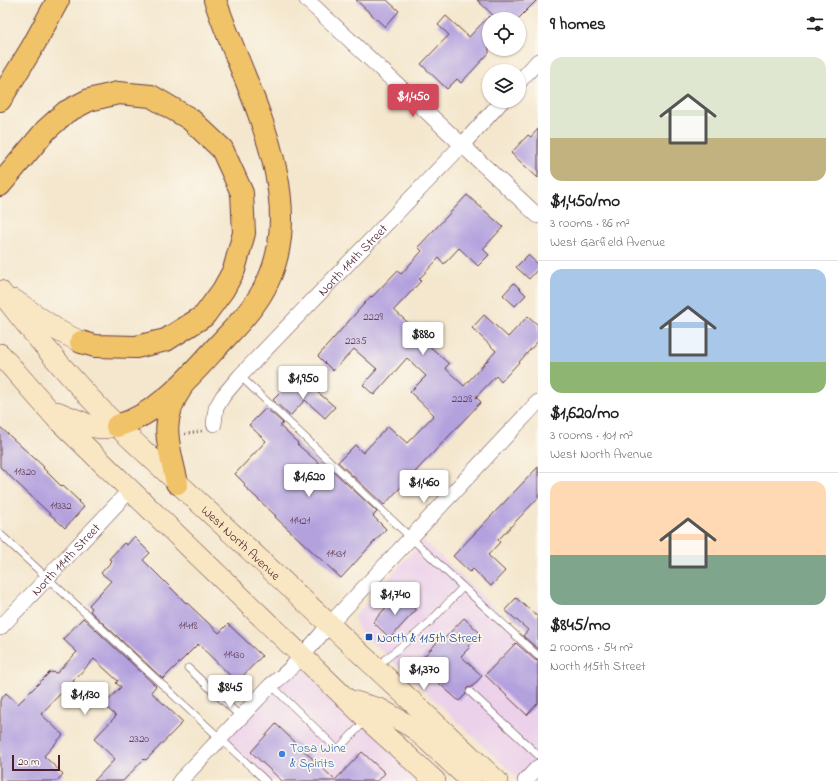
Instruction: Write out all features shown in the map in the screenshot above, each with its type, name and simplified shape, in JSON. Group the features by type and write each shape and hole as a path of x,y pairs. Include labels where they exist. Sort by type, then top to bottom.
{"highway":[{"path":"0,100 34,46 58,0"},
{"path":"177,483 167,435 168,416 173,400 186,381 248,312 258,298 267,283 273,268 280,241 281,205 279,184 273,159 256,106 215,0"},
{"path":"0,185 46,130 66,112 89,100 118,93 151,96 190,119 222,150 242,193 244,233 234,270 223,290 204,316 166,340 136,347 95,346 82,342"},
{"path":"117,426 136,420 186,381"}],"main road":[{"path":"0,290 60,331 82,342"},
{"name":"West North Avenue","path":"0,290 49,352 83,391 117,426 497,781"},
{"path":"0,354 56,418 302,657 435,781"},
{"path":"47,408 94,428 117,426"},
{"path":"347,700 380,709 415,730 471,781"}],"street":[{"path":"307,0 538,216"},
{"path":"526,74 538,61"},
{"name":"North 114th Street","path":"214,424 216,408 223,396 240,376 496,108"},
{"path":"180,781 271,685 283,676 302,657 329,625 538,402"},
{"name":"North 114th Street","path":"0,628 130,490"},
{"path":"525,781 538,768"}],"lane":[{"path":"240,376 538,656"},
{"path":"0,534 266,781"},
{"path":"375,668 428,623 463,587"},
{"path":"188,668 241,717"},
{"path":"271,685 335,747 340,747 367,719"},
{"path":"470,692 538,755"}],"shaded area":[{"path":"423,540 538,649 538,781 521,781 358,629 354,617"},
{"path":"302,657 435,781 266,781 221,738"}],"building":[{"path":"356,0 387,0 399,11 385,27"},
{"path":"477,0 537,0 525,12 490,12"},
{"path":"446,16 469,37 482,23 482,56 486,56 461,83 457,79 447,89 421,64 449,35 438,25"},
{"path":"538,129 538,178 511,153 528,135 531,137"},
{"path":"467,195 503,227 483,249 489,255 478,266 459,248 444,264 439,258 419,279 421,281 394,310 426,339 424,341 449,364 445,368 464,386 496,351 472,328 484,315 508,337 528,316 538,325 538,341 501,382 496,376 476,397 481,402 384,505 338,462 355,445 363,453 388,426 407,443 434,415 410,392 426,376 407,358 374,395 363,385 377,369 354,349 333,371 318,356 371,296 372,297 397,271 401,274 422,251 418,247"},
{"path":"528,255 538,264 538,269 529,279 516,267"},
{"path":"514,283 526,295 515,306 503,295"},
{"path":"292,381 301,389 307,383 335,407 325,418 305,400 290,416 273,400"},
{"path":"266,408 283,423 280,426 298,443 297,444 329,472 331,469 377,512 373,516 386,529 341,578 275,517 276,516 244,486 245,484 235,474 266,441 249,425"},
{"path":"0,427 44,467 43,468 61,486 62,485 84,507 65,528 0,467"},
{"path":"538,467 538,498 498,540 500,542 488,555 505,571 491,586 473,569 470,572 453,556"},
{"path":"134,537 150,553 143,560 186,603 219,633 228,624 262,656 237,682 198,644 163,679 90,611 92,608 89,605 111,581 101,573 112,561 109,559 124,543 127,545"},
{"path":"399,593 416,610 390,638 373,622"},
{"path":"516,598 538,617 538,649 523,636 528,630 505,610"},
{"path":"83,618 156,686 151,692 183,722 123,781 94,781 115,759 94,739 116,716 104,705 121,687 116,683 118,681 94,659 73,681 77,685 67,696 62,692 41,714 63,735 44,756 63,774 57,781 0,781 0,700 6,693 18,704 50,672 57,673 77,652 63,639"},
{"path":"464,618 480,633 468,646 470,647 461,656 482,676 472,687 467,688 466,694 459,701 417,664 441,638 443,640"},
{"path":"516,643 538,661 538,703 527,715 485,675"},
{"path":"276,724 335,780 362,752 385,773 378,781 282,781 251,752"}],"place":[{"name":"North & 115th Street","path":"369,637"},
{"name":"Tosa Wine & Spirits","path":"282,754"}]}
